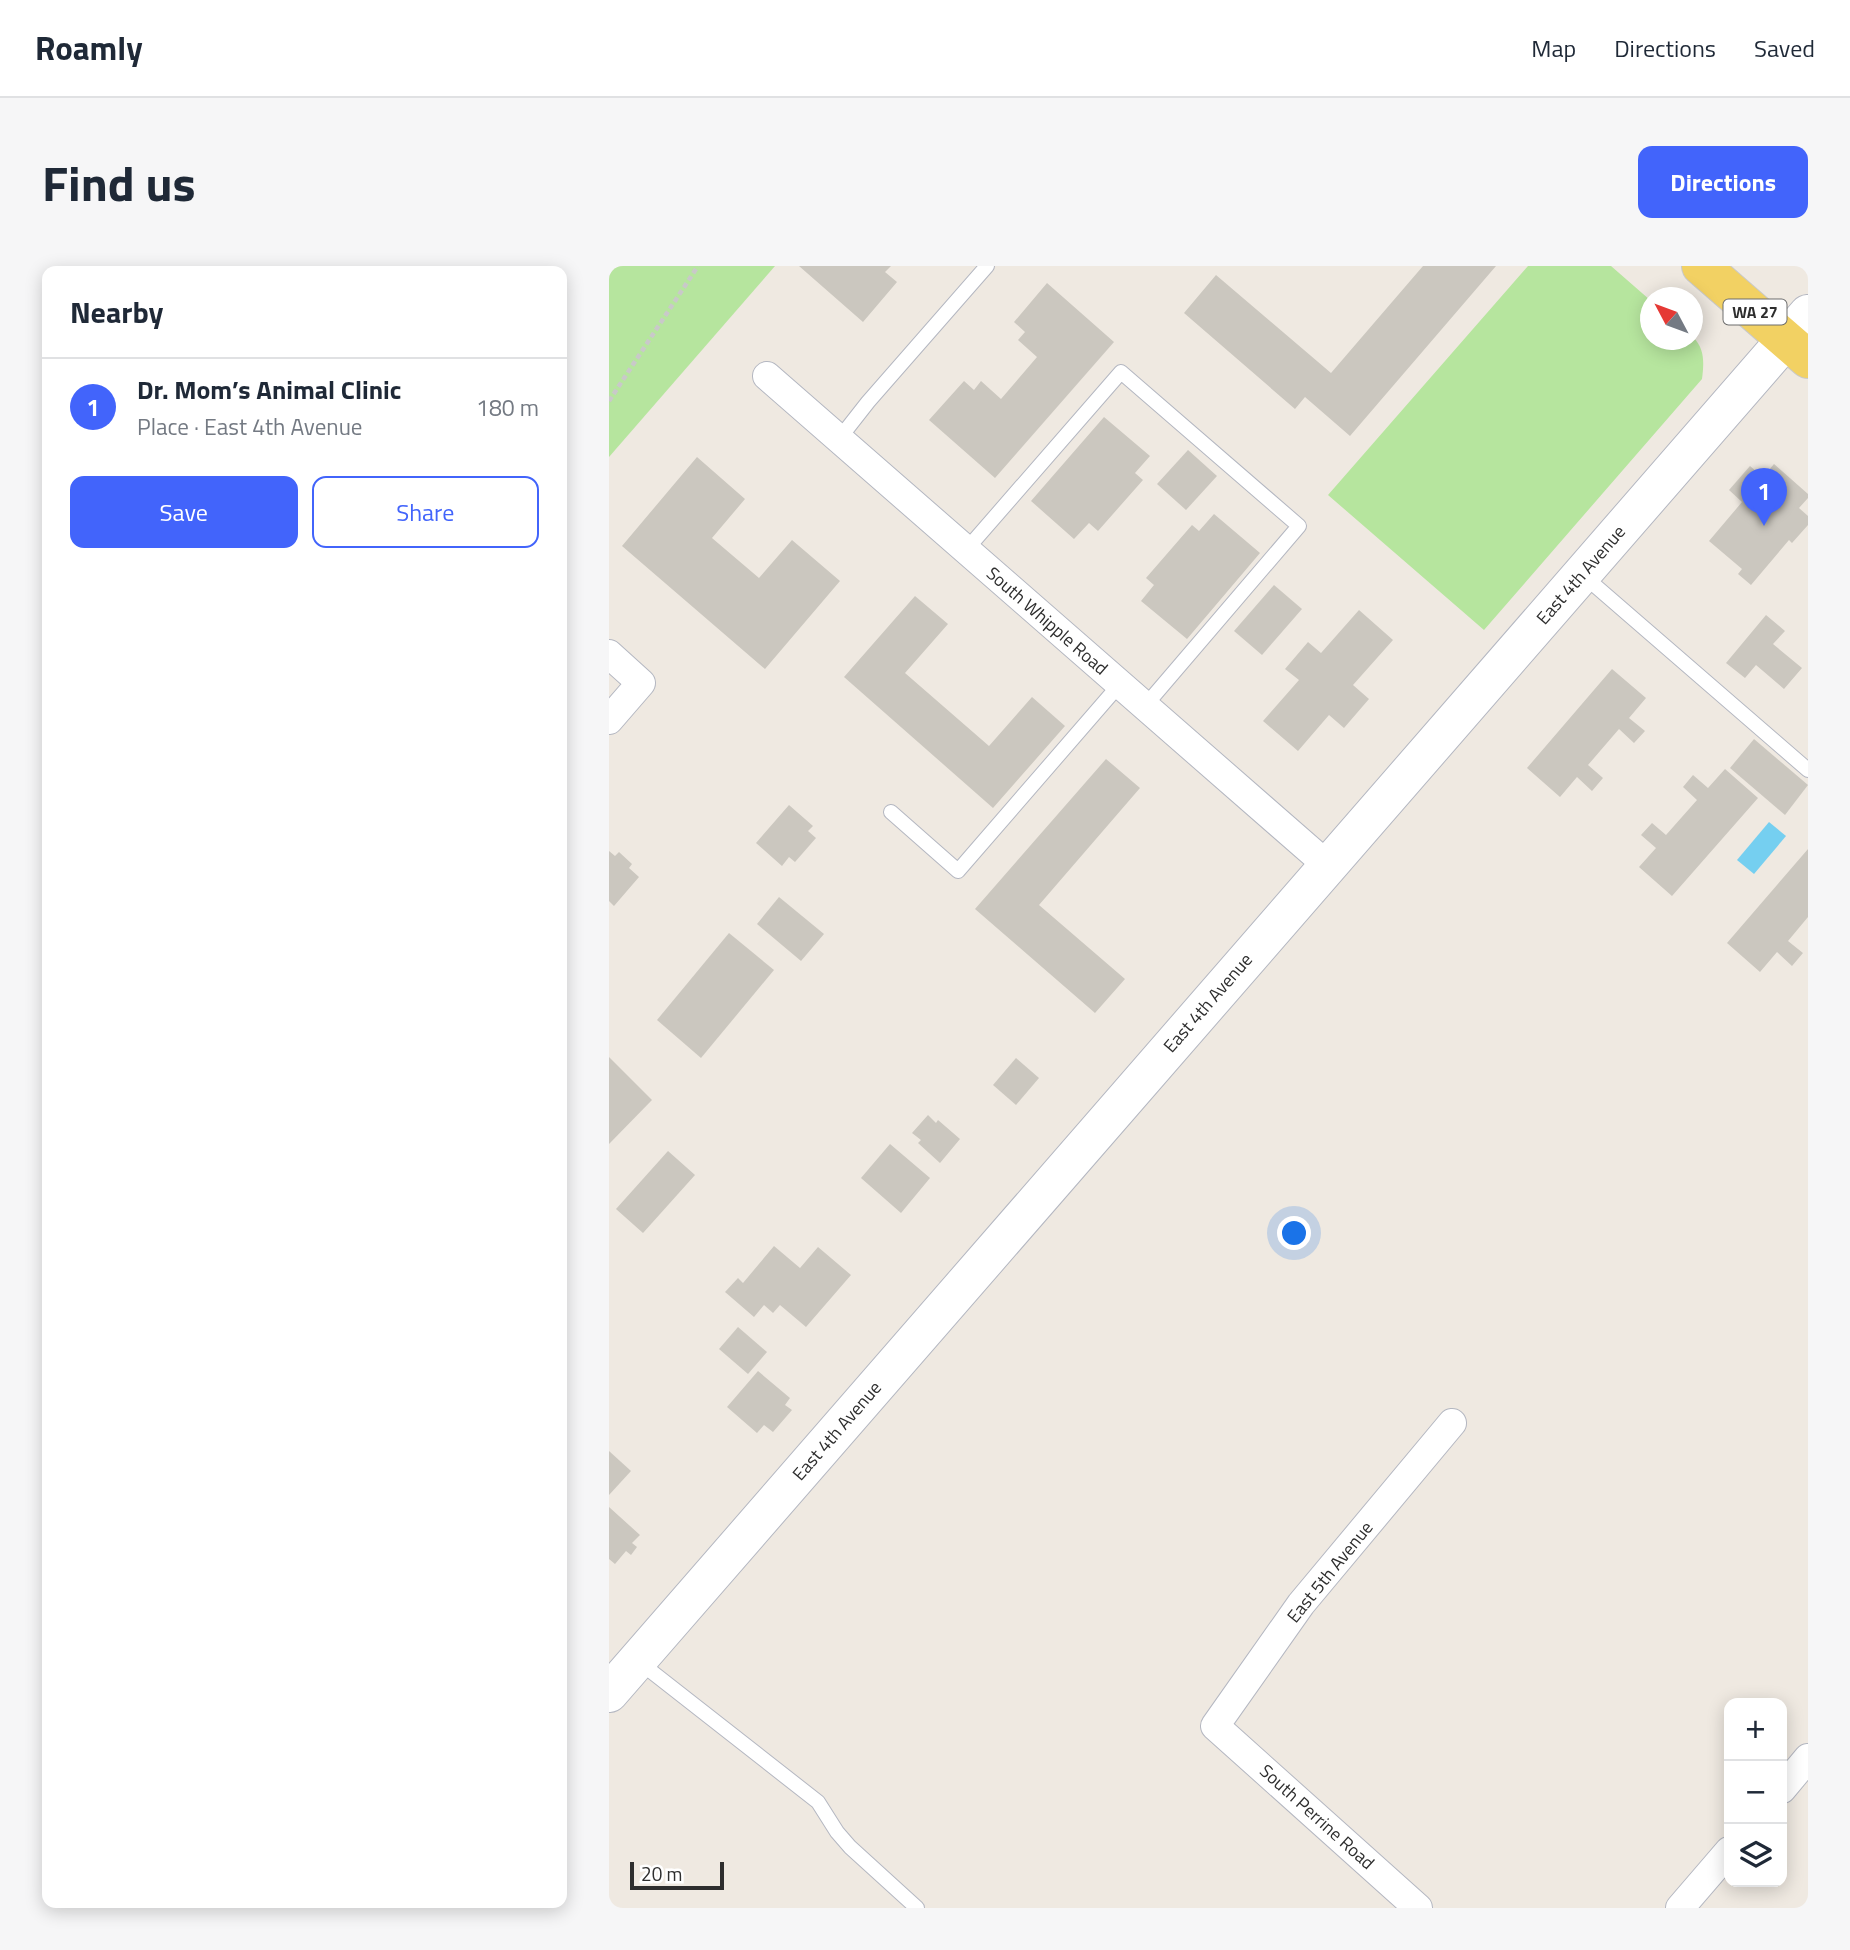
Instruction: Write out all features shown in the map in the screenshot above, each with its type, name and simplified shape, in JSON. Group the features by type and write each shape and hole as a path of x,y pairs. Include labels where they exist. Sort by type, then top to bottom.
{"main road":[{"name":"WA 27","path":"1701,266 1801,337"}],"street":[{"name":"East 4th Avenue","path":"609,1693 1582,574 1801,337"},
{"name":"South Whipple Road","path":"767,376 1327,866"},
{"path":"609,654 641,683 609,720"},
{"name":"East 5th Avenue","path":"1215,1726 1301,1604 1452,1423"},
{"name":"South Perrine Road","path":"1215,1726 1419,1908"},
{"path":"1787,1783 1808,1758"},
{"path":"1680,1908 1724,1857"}],"lane":[{"path":"839,439 987,266"},
{"path":"966,550 1121,372 1299,526 1145,706"},
{"path":"1582,574 1808,770"},
{"path":"891,812 958,871 1120,684"},
{"path":"637,1661 818,1802 850,1847 917,1908"}],"path":[{"path":"609,401 698,266"}],"green space":[{"path":"609,266 775,266 609,457"},
{"path":"1528,266 1611,266 1640,291 1640,350 1701,350 1702,379 1484,630 1328,495"}],"water":[{"path":"1769,822 1786,836 1754,874 1737,860"}],"building":[{"path":"799,266 891,266 885,272 897,282 863,322"},
{"path":"1423,266 1496,266 1350,436 1305,397 1295,409 1184,313 1216,275 1331,373"},
{"path":"1047,283 1114,342 995,478 929,420 964,381 974,390 981,381 1001,399 1037,357 1018,340 1025,332 1014,322"},
{"path":"1104,417 1150,456 1135,473 1143,480 1098,531 1089,523 1074,539 1031,501"},
{"path":"1188,450 1217,476 1186,510 1157,484"},
{"path":"697,457 745,499 712,538 759,578 792,540 840,581 765,669 622,546"},
{"path":"1774,464 1808,494 1808,498 1799,508 1808,516 1808,525 1792,543 1789,540 1751,585 1738,574 1742,569 1709,541 1742,502 1729,490 1750,466 1763,477"},
{"path":"1214,514 1260,553 1187,639 1141,601 1154,585 1146,578 1192,525 1199,531"},
{"path":"1274,585 1302,609 1262,655 1234,631"},
{"path":"915,596 948,624 905,673 989,746 1032,697 1065,726 993,808 844,677"},
{"path":"1359,610 1393,640 1353,685 1369,699 1344,728 1329,715 1298,751 1263,721 1299,680 1285,669 1308,642 1321,653"},
{"path":"1766,615 1785,631 1773,644 1802,668 1784,689 1756,665 1745,678 1726,663"},
{"path":"1612,669 1646,698 1629,718 1645,731 1634,743 1619,729 1588,765 1603,778 1592,791 1577,777 1560,797 1527,768"},
{"path":"1754,739 1808,785 1785,815 1730,768"},
{"path":"1106,759 1140,788 1039,905 1125,979 1095,1013 975,909"},
{"path":"1725,769 1758,798 1672,896 1639,867 1656,848 1641,835 1652,823 1666,835 1697,800 1683,787 1693,775 1708,788"},
{"path":"789,805 813,826 808,831 816,838 795,862 789,857 782,866 756,843"},
{"path":"1808,849 1808,917 1788,941 1803,953 1792,966 1777,952 1760,972 1727,943"},
{"path":"609,851 615,856 619,852 632,864 629,868 639,877 614,906 609,901"},
{"path":"779,897 824,934 801,961 757,924"},
{"path":"729,933 774,970 701,1058 657,1020"},
{"path":"609,1057 652,1100 609,1144"},
{"path":"1016,1058 1039,1078 1016,1105 993,1085"},
{"path":"928,1115 960,1139 940,1163 918,1143 921,1140 912,1133"},
{"path":"890,1144 930,1178 901,1213 861,1178"},
{"path":"668,1151 695,1175 643,1233 616,1209"},
{"path":"774,1246 800,1268 818,1247 851,1275 806,1327 780,1305 773,1313 764,1305 754,1317 725,1292 738,1278 743,1283"},
{"path":"738,1327 767,1352 748,1374 719,1349"},
{"path":"758,1371 790,1398 785,1405 792,1410 773,1432 764,1425 757,1433 727,1407"},
{"path":"609,1451 631,1471 609,1495"},
{"path":"609,1507 640,1535 632,1543 637,1547 631,1555 626,1551 615,1564 609,1559"}],"place":[{"name":"Dr. Mom’s Animal Clinic","path":"1764,526"}]}
